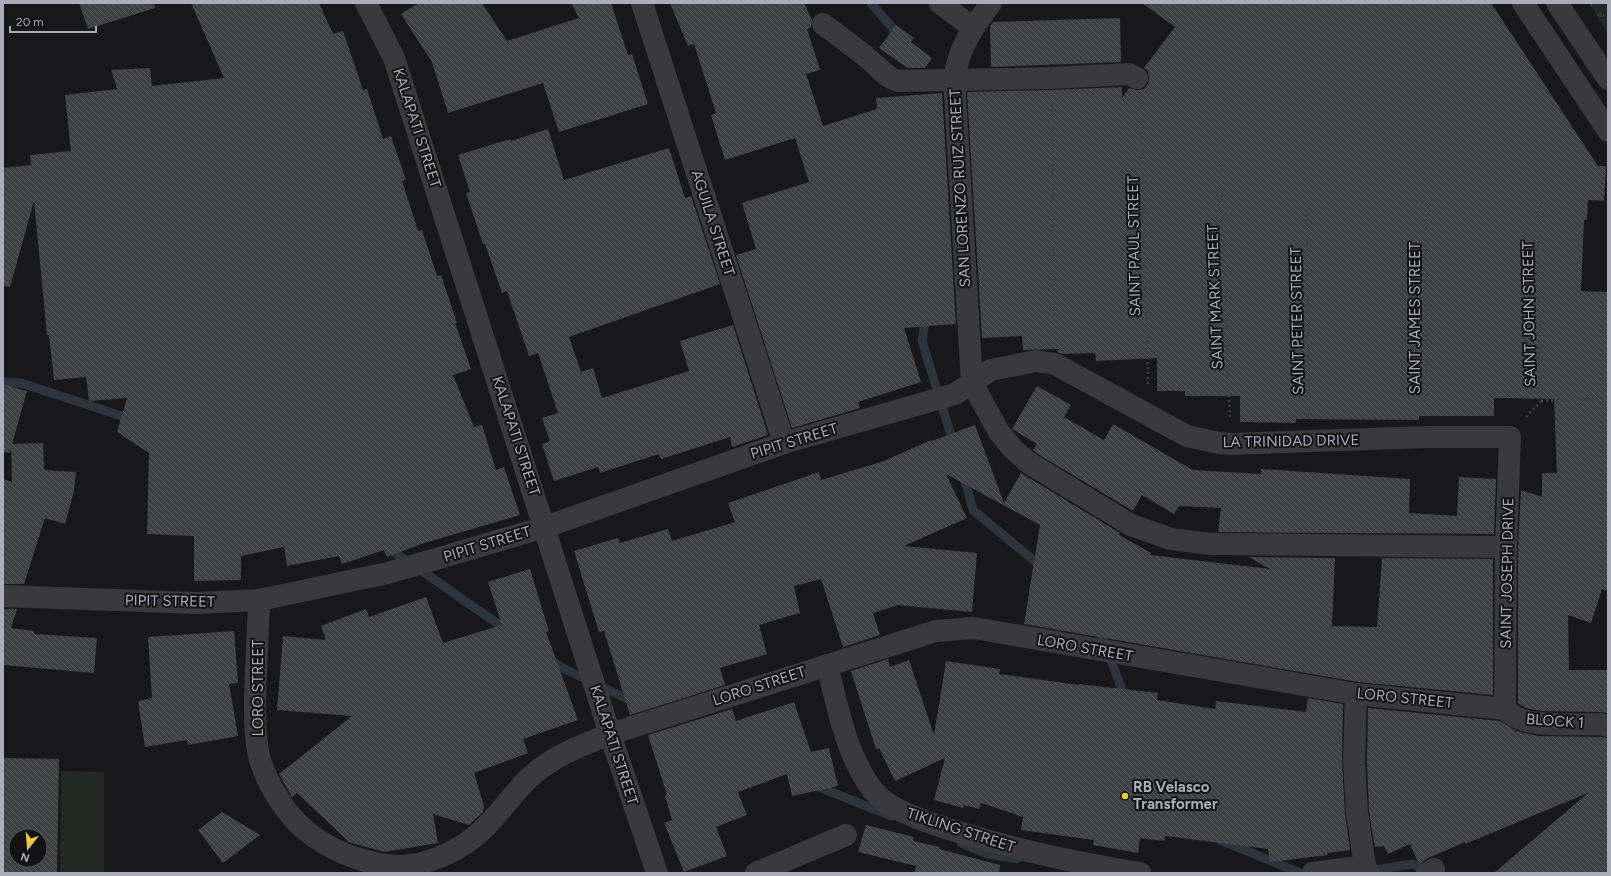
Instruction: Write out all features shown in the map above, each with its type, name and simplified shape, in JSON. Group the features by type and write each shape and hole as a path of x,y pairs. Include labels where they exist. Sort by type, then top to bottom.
{"street":[{"name":"KALAPATI STREET","path":"367,3 394,58 610,734 657,873"},
{"name":"AGUILA STREET","path":"642,3 784,443"},
{"path":"940,3 973,28"},
{"name":"SAN LORENZO RUIZ STREET","path":"963,389 954,79 962,46 991,3"},
{"path":"1523,3 1608,131"},
{"path":"1556,3 1608,79"},
{"path":"823,24 871,61 891,79 906,82 954,79 1051,78 1129,74 1137,78"},
{"name":"LA TRINIDAD DRIVE","path":"963,389 991,370 1036,361 1055,364 1187,436 1219,443 1231,444 1427,437 1510,437"},
{"name":"PIPIT STREET","path":"3,596 197,603 260,600 388,573 545,527 784,443 963,389"},
{"path":"963,389 1013,449 1029,463 1131,525 1171,539 1212,544 1506,547"},
{"name":"SAINT JOSEPH DRIVE","path":"1505,709 1506,547 1510,437"},
{"name":"LORO STREET","path":"260,600 255,713 260,758 265,775 272,790 296,822 327,847 366,862 386,866 407,867 426,863 461,846 490,824 529,778 548,762 569,750 610,734 936,631 974,628 1356,694 1505,709"},
{"name":"TIKLING STREET","path":"827,665 849,747 858,767 873,791 894,807 921,820 1000,845 1078,863 1140,873"},
{"path":"1313,873 1367,869 1357,813 1354,762 1356,694"},
{"name":"BLOCK 1","path":"1505,709 1512,715 1522,720 1535,723 1600,724 1608,726"},
{"path":"756,873 846,835"}],"path":[{"path":"1051,78 1055,364"},
{"name":"SAINT PAUL STREET","path":"1137,78 1141,86 1148,414"},
{"name":"SAINT MARK STREET","path":"1221,150 1231,444"},
{"name":"SAINT PETER STREET","path":"1306,199 1310,441"},
{"name":"SAINT JAMES STREET","path":"1425,199 1427,437"},
{"name":"SAINT JOHN STREET","path":"1510,437 1541,401 1538,203"},
{"path":"1541,401 1602,399"}],"green space":[{"path":"1589,3 1608,3 1608,33"},
{"path":"61,771 104,772 104,873 60,873"}],"building":[{"path":"79,3 154,3 155,8 88,29"},
{"path":"191,3 319,3 333,34 343,31 363,90 367,89 383,139 391,136 406,180 402,181 418,231 422,230 437,276 441,275 457,323 455,323 471,369 453,375 474,427 482,425 496,470 504,467 520,515 424,543 387,557 384,550 342,564 339,556 287,566 284,547 241,556 241,580 194,581 194,536 147,534 149,453 117,432 127,398 89,401 86,377 54,380 49,335 47,335 34,201 10,287 3,286 3,168 31,165 30,155 71,151 65,95 117,89 111,70 150,68 152,86 224,78"},
{"path":"419,3 482,3 507,41 579,18 571,3 611,3 628,55 632,54 648,104 559,132 543,83 448,113 432,62 401,14"},
{"path":"670,3 804,3 812,20 811,27 807,29 820,70 806,74 823,126 877,109 876,98 942,93 956,324 904,328 921,382 858,402 860,408 792,428 736,255 756,249 742,203 809,182 795,138 725,160 711,115 716,113 694,44 688,46"},
{"path":"1142,3 1491,3 1598,166 1606,166 1604,201 1588,200 1587,220 1584,220 1581,291 1608,292 1608,591 1602,589 1591,623 1568,615 1569,670 1608,670 1608,713 1541,711 1526,708 1518,703 1518,547 1521,490 1542,497 1542,473 1557,473 1554,399 1494,398 1494,416 1419,416 1419,420 1296,419 1296,423 1240,422 1240,396 1185,396 1185,391 1157,391 1157,358 1096,361 1095,353 1063,354 1057,352 1059,349 1023,350 1022,336 982,338 967,92 1122,87 1122,98 1129,88 1137,90 1144,89 1148,84 1149,78 1148,71 1144,68 1175,27"},
{"path":"1120,18 1121,62 991,67 990,26 993,22"},
{"path":"896,25 914,38 911,42 932,58 925,68 908,68 879,48"},
{"path":"548,129 564,180 669,148 685,198 691,196 720,284 569,337 581,372 593,368 602,398 689,371 680,341 733,325 768,435 732,447 730,437 661,459 659,454 600,473 598,467 554,481 542,444 550,441 542,418 558,413 538,353 529,356 507,291 502,293 485,244 483,244 466,193 470,192 458,155 510,139 511,141"},
{"path":"3,384 27,391 12,444 43,443 44,470 76,472 74,491 65,524 45,518 24,584 3,584 3,479 12,482 11,447 10,453 3,452"},
{"path":"1037,386 1071,405 1064,417 1104,440 1113,424 1193,470 1261,474 1261,469 1410,479 1409,513 1457,516 1459,477 1496,479 1494,534 1218,532 1221,508 1179,506 1174,514 1142,495 1133,511 1036,453 1033,450 1037,444 1012,429"},
{"path":"975,425 1004,503 1021,473 1120,533 1119,535 1151,553 1150,555 1270,569 1249,557 1335,558 1332,626 1377,627 1382,558 1493,559 1493,695 1358,682 1024,624 1040,525 946,474 967,518 904,546 977,553 972,612 898,605 873,613 880,635 843,647 821,579 794,586 800,613 759,625 767,654 720,668 725,685 630,715 604,631 599,632 574,551 618,538 620,543 668,529 672,541 735,522 728,503 819,472 821,480 884,461 931,440 932,441"},
{"path":"530,569 549,631 546,632 578,720 523,739 528,753 474,773 484,806 483,812 469,825 433,814 438,843 384,852 349,842 297,793 292,797 279,774 352,716 277,710 283,636 326,640 321,626 366,609 369,617 426,597 443,643 502,625 488,582"},
{"path":"3,609 17,609 11,628 34,631 34,634 97,638 94,673 3,665"},
{"path":"234,631 238,683 229,684 238,736 188,745 187,740 145,747 138,701 152,698 148,637"},
{"path":"888,659 890,667 909,660 934,735 946,661 1000,669 999,674 1079,685 1158,693 1157,700 1215,709 1216,701 1306,712 1308,698 1343,704 1342,763 1345,814 1350,850 1327,853 1328,855 1270,862 1268,849 1165,836 1164,841 1140,838 1138,853 1093,845 1094,840 1021,830 1023,817 981,803 979,809 964,805 963,808 934,800 945,758 895,781 879,748 876,749 851,671"},
{"path":"794,702 811,752 829,748 838,786 792,796 787,774 738,792 747,815 716,827 727,856 684,872 664,823 672,820 665,796 667,795 648,735 732,709 736,721"},
{"path":"1368,708 1500,721 1516,731 1538,736 1608,738 1608,873 1494,873 1588,793 1465,844 1465,842 1428,858 1419,864 1410,844 1388,854 1384,846 1375,847 1369,812 1367,762"},
{"path":"3,758 59,759 57,873 3,873"},
{"path":"222,812 260,835 223,863 198,830"},
{"path":"866,825 914,837 913,841 940,847 939,849 1000,865 999,873 914,873 916,866 858,852"}],"waterway":[{"path":"871,3 900,37"},
{"path":"926,315 922,341 954,445"},
{"path":"3,382 21,383 134,420"},
{"path":"963,474 973,510 1043,568"},
{"path":"387,547 510,632"},
{"path":"1098,626 1126,700"},
{"path":"549,659 561,667 635,703"},
{"path":"814,785 891,816"},
{"path":"1220,840 1300,873"},
{"path":"961,843 988,854 1017,859"},
{"path":"1368,871 1412,864 1429,872"}],"place":[{"name":"RB Velasco Transformer","path":"1125,796"}]}
